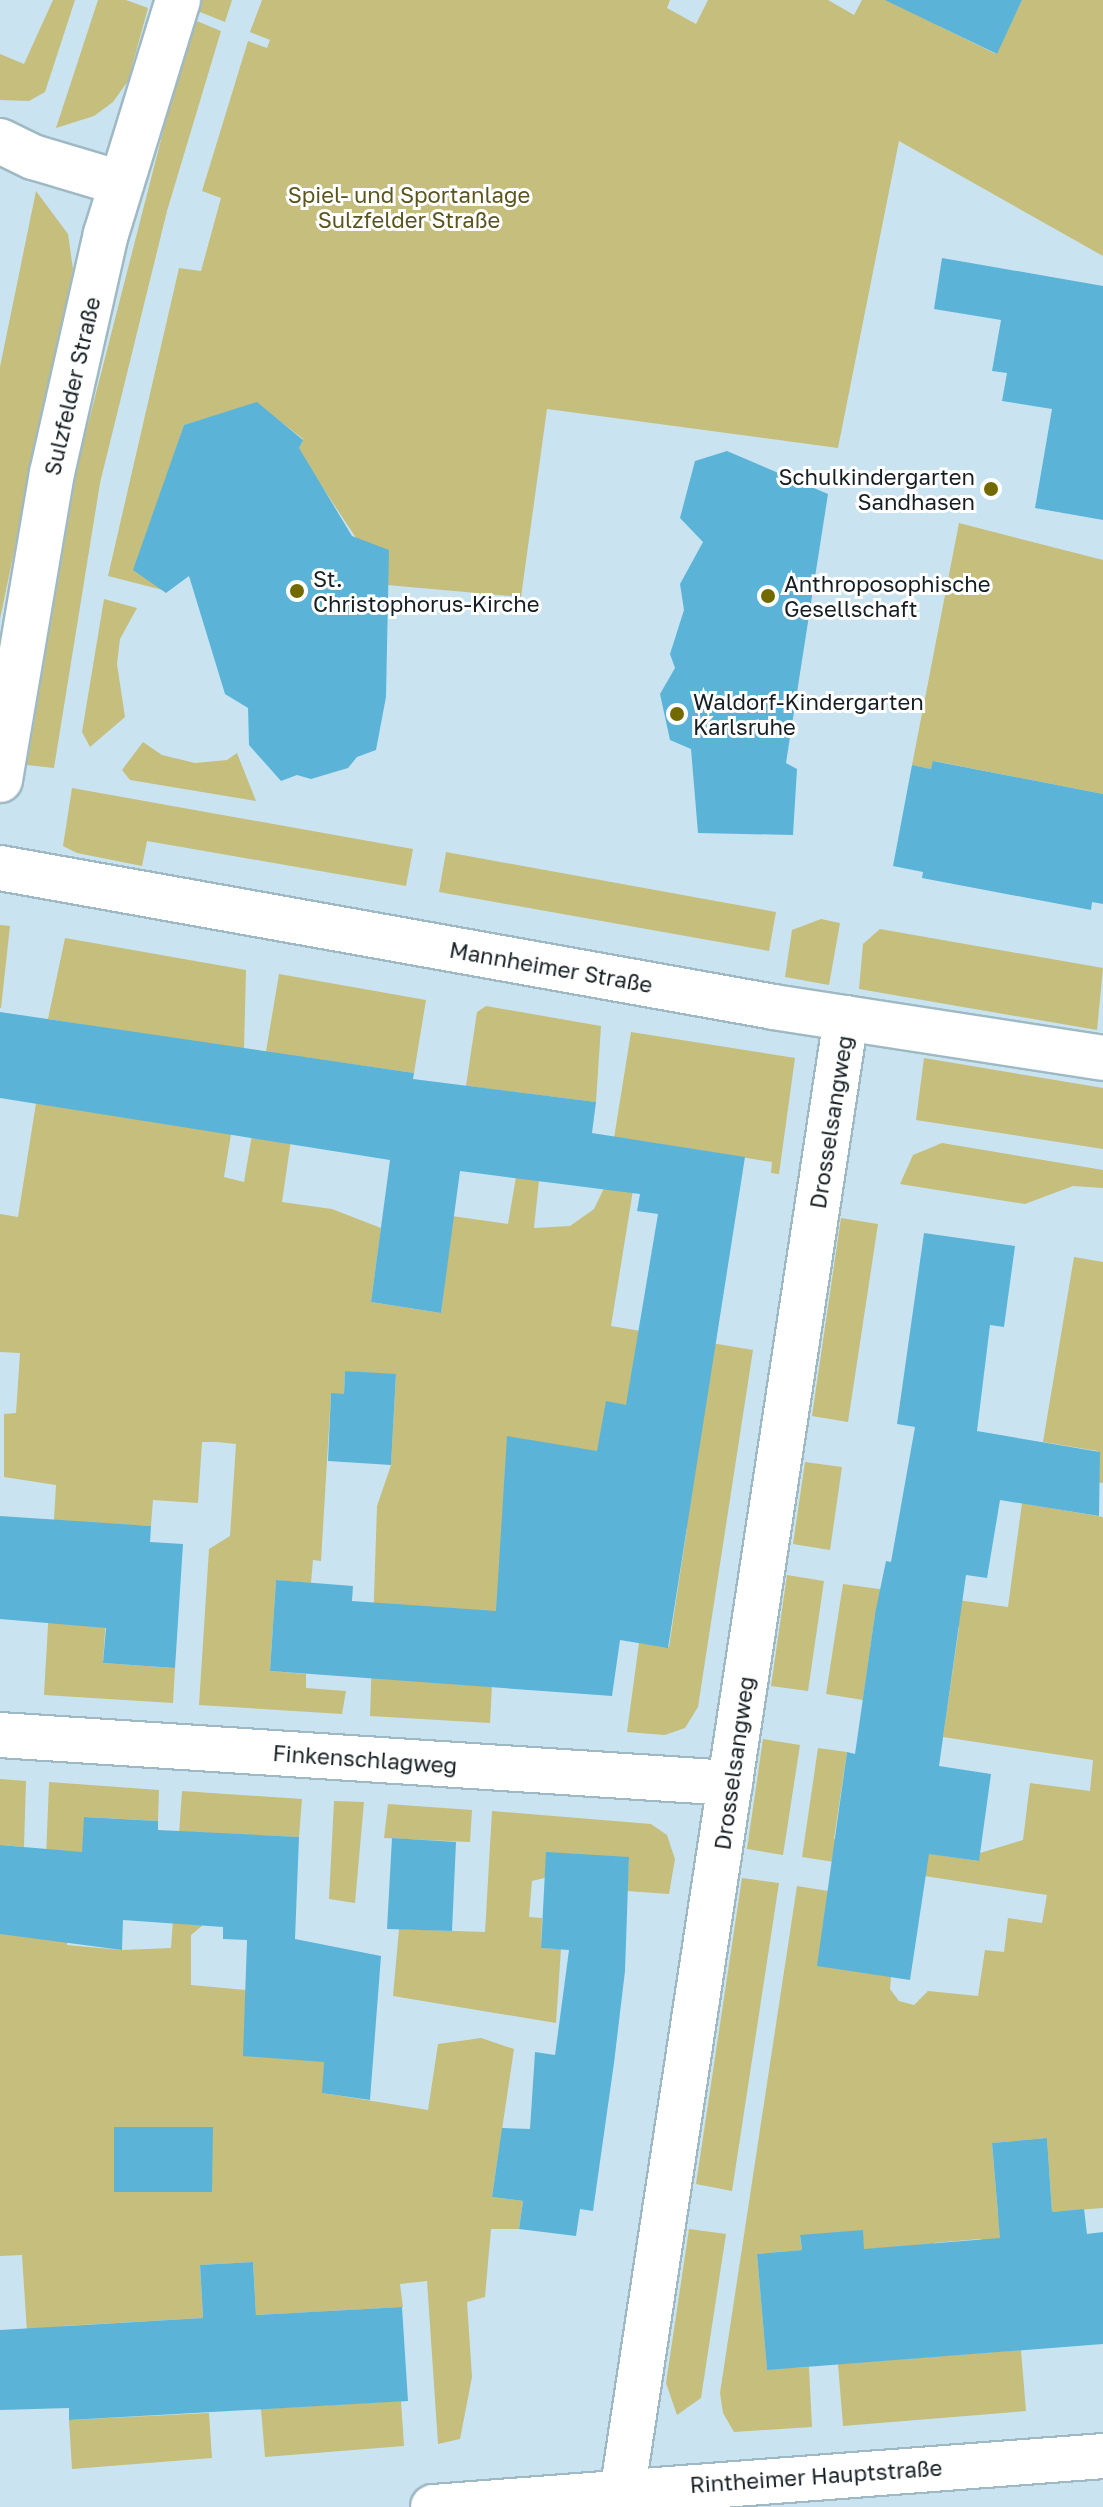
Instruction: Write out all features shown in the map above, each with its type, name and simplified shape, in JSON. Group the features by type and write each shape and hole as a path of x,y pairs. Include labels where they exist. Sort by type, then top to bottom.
{"street":[{"name":"Sulzfelder Straße","path":"0,780 52,473 120,183 178,0"},
{"path":"0,141 33,157 120,183"},
{"name":"Mannheimer Straße","path":"0,868 846,1018 1103,1058"},
{"name":"Drosselsangweg","path":"622,2499 846,1018"},
{"name":"Finkenschlagweg","path":"0,1735 730,1783"},
{"name":"Rintheimer Hauptstraße","path":"433,2507 622,2499 1103,2456"}],"green space":[{"path":"53,0 75,0 45,92 29,101 0,100 0,54 24,64"},
{"path":"98,0 126,0 148,8 128,81 113,102 94,116 56,128"},
{"path":"199,0 232,0 225,22 195,10"},
{"name":"Spiel- und Sportanlage Sulzfelder Straße","path":"262,0 670,0 667,8 696,24 708,0 828,0 854,15 862,0 952,0 939,26 996,54 1022,0 1103,0 1103,256 899,141 838,448 547,409 521,597 387,585 298,450 303,439 257,403 184,425 150,528 163,590 108,576 179,268 201,271 221,198 202,191 248,41 267,48 270,40 250,32"},
{"path":"192,19 221,31 167,211 100,483 54,768 27,765 78,463"},
{"path":"36,191 68,234 73,269 0,619 0,367"},
{"path":"959,523 1103,560 1103,794 934,761 931,769 912,765"},
{"path":"104,599 137,608 120,639 117,664 125,717 90,747 82,732"},
{"path":"143,742 162,755 195,763 227,760 237,753 256,801 130,780 122,770"},
{"path":"72,788 413,849 406,886 147,841 142,866 77,853 63,846"},
{"path":"446,852 776,912 769,951 439,892"},
{"path":"821,919 840,923 829,985 785,977 792,930"},
{"path":"0,925 10,926 1,1008 0,1008"},
{"path":"880,929 1103,968 1097,1030 859,989 863,944"},
{"path":"65,938 246,970 244,1050 48,1019"},
{"path":"279,974 426,1000 414,1073 303,1057 282,1202 332,1209 381,1228 371,1302 441,1313 452,1216 508,1224 516,1177 539,1180 534,1228 570,1226 594,1209 607,1182 631,1032 795,1058 779,1174 771,1173 772,1162 641,1141 611,1326 753,1350 698,1707 685,1728 665,1735 627,1732 639,1643 669,1647 687,1528 600,1514 492,1685 490,1723 370,1716 377,1506 391,1465 396,1375 345,1371 344,1394 331,1394 321,1561 313,1560 311,1583 276,1580 270,1671 306,1674 306,1688 346,1691 342,1714 199,1705 209,1549 230,1536 236,1444 217,1442 202,1442 198,1503 153,1500 151,1526 112,1524 103,1663 175,1668 173,1703 44,1695 56,1485 4,1477 4,1414 16,1413 20,1353 0,1352 0,1214 18,1217 36,1103 231,1134 224,1177 244,1182"},
{"path":"486,1006 601,1026 596,1102 466,1086 477,1012"},
{"path":"924,1058 1103,1088 1103,1149 916,1120"},
{"path":"942,1143 1103,1170 1103,1188 1073,1186 1025,1204 900,1184 913,1155"},
{"path":"841,1218 878,1224 848,1422 812,1416"},
{"path":"1074,1257 1103,1262 1103,1483 1094,1482 1098,1451 1043,1442"},
{"path":"805,1462 842,1467 830,1550 793,1544"},
{"path":"1022,1503 1103,1517 1103,2208 1052,2212 1047,2138 992,2143 998,2215 1014,2263 980,2239 933,2243 935,2269 800,2236 802,2250 757,2254 767,2369 809,2367 812,2427 734,2432 723,2413 720,2393 797,1886 828,1891 891,1977 890,1989 899,2001 914,2005 928,1991 978,1996 985,1950 1004,1952 1008,1918 1042,1923 1047,1895 802,1857 818,1748 847,1752 834,1839 978,1861 980,1853 1023,1840 1030,1783 1090,1791 1093,1760 943,1737 959,1627 875,1614 863,1700 826,1694 843,1584 1008,1607"},
{"path":"787,1575 824,1581 808,1691 771,1686"},
{"path":"763,1739 800,1745 783,1855 747,1849"},
{"path":"0,1779 26,1781 24,1847 0,1845"},
{"path":"49,1782 159,1790 158,1821 85,1817 79,1902 69,1901 67,1945 122,1950 171,1948 182,1791 302,1799 299,1837 228,1834 209,1920 191,1935 191,1985 246,1990 324,2062 323,2093 428,2110 438,2044 481,2038 514,2049 492,2197 523,2201 519,2229 491,2229 485,2297 467,2302 472,2377 460,2439 438,2444 427,2281 400,2284 403,2307 256,2315 253,2262 200,2265 203,2318 64,2326 28,2348 22,2255 0,2256 0,1934 43,1935"},
{"path":"334,1801 364,1802 355,1903 329,1899"},
{"path":"388,1804 472,1810 470,1842 384,1838"},
{"path":"492,1811 651,1824 667,1835 675,1859 669,1894 627,1891 629,1857 532,1881 529,1917 542,1918 541,1948 561,1949 556,2023 393,1996 399,1929 485,1932"},
{"path":"742,1878 779,1883 732,2191 696,2184"},
{"path":"689,2229 726,2234 701,2398 677,2415 666,2383"},
{"path":"1021,2350 1026,2411 843,2426 838,2364"},
{"path":"401,2401 404,2446 265,2457 261,2409"},
{"path":"209,2413 212,2458 72,2469 69,2420"}],"building":[{"path":"885,0 1022,0 997,54"},
{"path":"942,258 1103,286 1103,520 1035,508 1052,409 1002,401 1007,373 992,371 1001,320 934,309"},
{"name":"St. Christophorus-Kirche","path":"257,402 303,440 299,448 352,536 389,550 386,697 376,750 357,757 348,768 311,779 297,775 281,781 249,745 248,708 225,694 189,576 166,593 133,570 184,425"},
{"path":"727,451 828,494 786,763 797,769 793,835 698,833 691,749 670,740 660,694 675,668 670,654 684,610 680,584 703,542 680,518 695,461"},
{"path":"933,761 1103,794 1103,904 1092,902 1091,910 922,878 923,872 893,866 912,765 931,769"},
{"path":"0,1012 414,1073 413,1079 596,1102 592,1133 745,1157 668,1648 620,1640 612,1696 270,1671 276,1580 353,1586 352,1601 496,1611 507,1436 597,1451 606,1401 626,1405 658,1214 637,1211 640,1194 460,1171 441,1313 371,1302 390,1160 0,1098"},
{"path":"924,1233 1015,1246 1004,1327 990,1325 977,1431 1100,1452 1099,1516 1000,1500 987,1578 966,1575 939,1766 991,1774 979,1861 929,1854 910,1980 817,1966 847,1752 855,1754 875,1614 886,1561 891,1562 915,1427 897,1424"},
{"path":"345,1371 396,1374 391,1465 328,1461 331,1393 344,1394"},
{"path":"0,1516 151,1526 150,1542 183,1544 175,1668 103,1663 106,1628 0,1619"},
{"path":"84,1817 158,1821 158,1830 299,1837 295,1939 381,1956 370,2100 322,2093 324,2062 243,2056 247,1940 223,1939 223,1927 123,1920 122,1950 0,1934 0,1845 82,1852"},
{"path":"392,1838 456,1842 452,1931 387,1929"},
{"path":"546,1852 629,1857 625,1971 614,2063 593,2211 580,2209 576,2236 519,2229 523,2201 492,2197 502,2128 530,2129 535,2052 555,2055 569,1950 541,1948"},
{"path":"114,2127 213,2127 212,2192 114,2192"},
{"path":"1047,2138 1052,2212 1084,2209 1087,2234 1103,2232 1103,2344 767,2370 757,2254 802,2250 800,2235 863,2230 864,2249 1000,2238 992,2143"},
{"path":"253,2262 256,2315 402,2307 408,2401 69,2420 69,2408 0,2410 0,2330 203,2318 200,2265"}],"place":[{"name":"Schulkindergarten Sandhasen","path":"991,489"},
{"name":"St. Christophorus-Kirche","path":"297,591"},
{"name":"Anthroposophische Gesellschaft","path":"768,596"},
{"name":"Waldorf-Kindergarten Karlsruhe","path":"677,714"}]}
